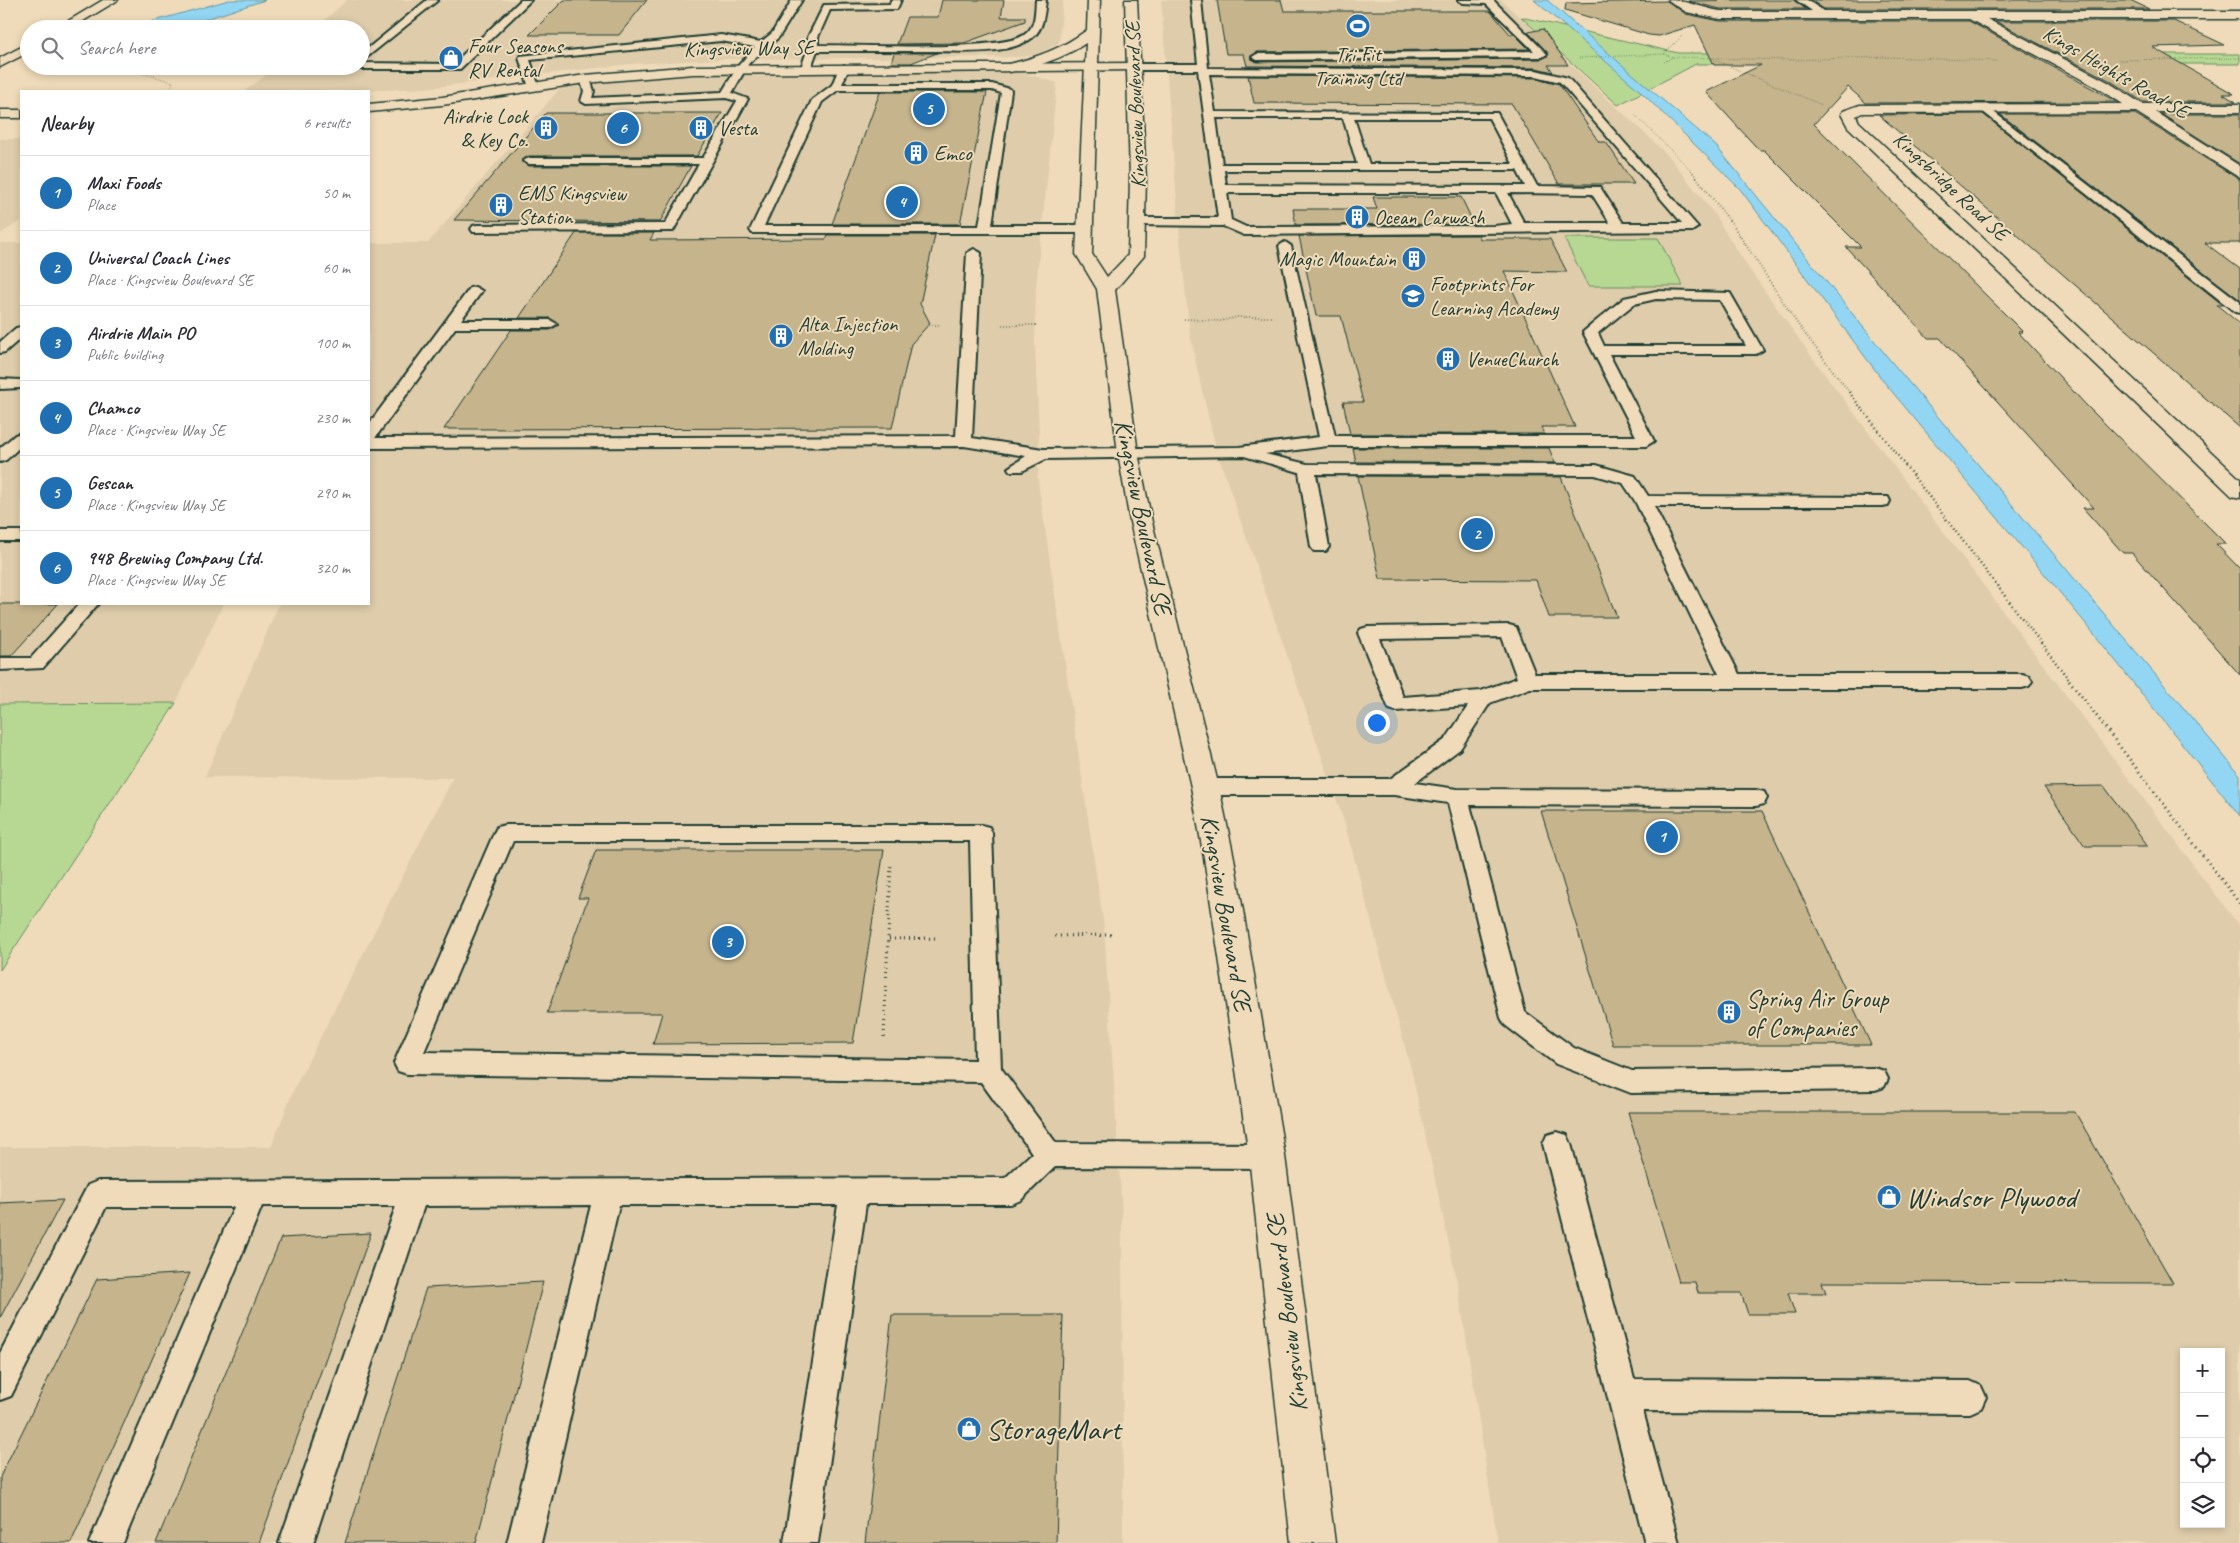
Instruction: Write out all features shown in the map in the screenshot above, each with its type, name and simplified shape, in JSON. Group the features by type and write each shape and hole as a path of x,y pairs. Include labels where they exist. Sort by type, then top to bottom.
{"street":[{"path":"77,20 112,0"},
{"name":"Kingsview Boulevard SE","path":"1094,0 1084,254 1106,289 1128,453 1141,522 1219,858 1267,1156 1313,1543"},
{"name":"Kingsview Boulevard SE","path":"1106,289 1136,256 1138,222 1131,0"},
{"path":"1674,0 1690,10 1710,14 2240,15"},
{"name":"Kings Heights Road SE","path":"1947,4 2103,85 2240,173"},
{"path":"2188,4 2210,15"},
{"path":"1010,68 1045,61 1060,55 1092,32"},
{"path":"0,63 20,52"},
{"name":"Kingsview Way SE","path":"370,108 442,101 585,80 693,70 742,68 1133,67"},
{"name":"Kingsbridge Road SE","path":"2240,108 1860,109 1848,114 1853,124 2240,491"},
{"path":"0,114 20,114"}],"lane":[{"path":"370,52 433,0"},
{"path":"370,66 456,67 526,0"},
{"path":"726,95 733,78 753,52 776,35 797,0"},
{"path":"806,68 814,48 813,38 827,7 894,7 896,0"},
{"path":"814,48 967,48 1005,45 1027,37 1038,25 1041,0"},
{"path":"1196,0 1225,222"},
{"path":"1250,57 1542,54 1489,1 1463,0"},
{"path":"1801,0 1824,15"},
{"path":"534,87 524,58 721,38 763,45"},
{"path":"1133,67 1205,63 1536,73 1564,80 1692,227 1520,227 1494,230 1244,230 1225,222 1138,222"},
{"path":"844,68 836,87 817,100 756,230 1085,230"},
{"path":"477,229 669,228 743,98 726,95 586,101 589,91 585,80"},
{"path":"836,87 992,87 1006,91 985,230"},
{"path":"1986,109 2240,308"},
{"path":"1210,115 1492,115 1533,190"},
{"path":"1347,115 1364,167"},
{"path":"529,161 707,161"},
{"path":"1217,167 1521,167"},
{"path":"1220,188 1596,190 1619,227"},
{"path":"1500,190 1520,227"},
{"path":"1285,246 1328,441"},
{"path":"964,441 974,253"},
{"path":"370,434 475,291"},
{"path":"370,443 964,441 1043,454 1239,452 1328,441 1646,441 1598,350 1590,332 1629,301 1656,295 1725,296 1756,350 1598,350"},
{"path":"451,324 550,324"},
{"path":"0,348 20,332"},
{"path":"0,384 20,384"},
{"path":"0,458 20,439"},
{"path":"1239,452 1307,469 1596,470 1629,480 1643,501 1732,680"},
{"path":"1016,468 1043,454"},
{"path":"1307,469 1320,548"},
{"path":"1643,501 1882,501"},
{"path":"0,536 20,536"},
{"path":"0,664 36,664 88,605"},
{"path":"1528,681 1509,631 1368,633 1396,704 1484,698 1528,681 2022,680"},
{"path":"1394,787 1453,744 1484,698"},
{"path":"1204,787 1394,787 1457,797 1756,798"},
{"path":"1457,797 1514,1018 1566,1056 1630,1082 1874,1078"},
{"path":"988,1071 407,1063 505,833 980,833 988,1071 1049,1155"},
{"path":"1558,1144 1662,1543"},
{"path":"0,1385 98,1194 1011,1191 1049,1155 1267,1156"},
{"path":"801,1543 854,1192"},
{"path":"524,1543 608,1193"},
{"path":"106,1543 254,1194"},
{"path":"296,1543 414,1194"},
{"path":"1624,1395 1970,1397"}],"path":[{"path":"1581,65 1574,58 1664,54 1673,57 1790,60 1886,57 1998,62"},
{"path":"1664,62 1673,57"},
{"path":"1709,58 1848,114"},
{"path":"2117,60 2240,58"},
{"path":"149,75 173,82 169,90"},
{"path":"1628,110 1663,141 1707,189 1800,326 2240,904"},
{"path":"1184,319 1220,321 1238,317 1278,317"},
{"path":"994,325 1038,325"},
{"path":"882,1069 889,939 891,833"},
{"path":"1055,936 1111,935"},
{"path":"889,939 938,938"}],"shaded area":[{"path":"347,0 1063,0 1059,43 1038,54 1020,57 723,59 631,64 426,88 370,91 246,90 266,75 370,75 370,20 325,20"},
{"path":"1161,0 1501,0 1670,158 1712,211 1749,269 1812,357 2240,927 2240,1543 1498,1543 1458,1286 1412,1073 1345,824 1217,452 1190,334 1180,240"},
{"path":"767,73 1024,73 1057,83 1036,285 1035,344 1039,435 1038,481 1104,927 1122,1215 1123,1543 0,1543 0,1147 271,1147 294,1089 453,778 205,777 279,605 370,605 370,243 428,243 561,87 659,77"},
{"path":"0,139 20,139 20,222 0,234"},
{"path":"0,243 20,243 20,605 223,605 176,703 0,703"}],"green space":[{"path":"1521,17 1678,53 2010,53 2030,64 1696,64 1618,105"},
{"path":"2075,54 2240,54 2240,64 2093,64"},
{"path":"1564,238 1658,238 1683,286 1588,286"},
{"path":"176,703 0,970 0,704"}],"water":[{"path":"229,0 265,0 203,20 158,20"},
{"path":"1534,0 1547,0 1716,146 1890,360 2240,775 2240,816 2082,619 1884,382 1740,189 1639,90"}],"building":[{"path":"564,0 647,0 619,35 529,35"},
{"path":"942,0 1004,0 1001,17 1025,17 1025,21 964,43 897,44 907,17 938,17"},
{"path":"1217,0 1281,0 1284,11 1490,11 1510,34 1514,34 1529,49 1257,52 1250,58 1257,62 1542,59 1548,56 1548,53 1528,32 1543,29 1568,65 1548,65 1553,72 1536,68 1247,66 1244,54 1226,54"},
{"path":"1794,0 1806,9 1720,9 1688,1"},
{"path":"1810,0 2130,0 2149,9 1824,9"},
{"path":"1667,1 1686,14 1720,21 1969,21 2117,102 1866,103 1848,87 1814,124 2023,332 2018,332 2087,406 2226,544 2216,544 2240,569 2240,675 2132,553 2123,553 2083,508 2094,508 1940,338 1928,338 1846,247 1861,247 1764,150 1759,150 1706,92 1761,65 1714,65 1695,25 1659,36 1649,35 1565,10 1566,3"},
{"path":"1995,21 2174,21 2225,45 2152,47 2234,94 2223,94 2236,102 2143,102 2109,80"},
{"path":"894,53 937,53 911,63 891,63"},
{"path":"1248,76 1536,78 1559,84 1599,142 1606,142 1634,184 1559,184 1512,104 1254,103"},
{"path":"880,92 987,92 960,224 832,224"},
{"path":"546,113 722,113 697,156 529,156 521,160 529,166 691,166 660,222 454,220"},
{"path":"1983,114 2223,305 2217,305 2240,324 2240,428 1879,115"},
{"path":"2000,114 2135,114 2240,180 2240,243 2205,243 2240,269 2240,300"},
{"path":"2161,114 2240,114 2240,164"},
{"name":"Ocean Carwash","path":"1373,197 1461,197 1474,224 1296,225 1293,209 1377,209"},
{"name":"Alta Injection Molding","path":"576,233 654,233 650,240 826,239 828,235 935,235 920,304 930,323 911,344 892,428 444,429 511,330 550,330 559,325 550,318 519,318"},
{"path":"1479,235 1480,239 1550,239 1567,272 1504,271 1575,427 1541,427 1544,434 1350,434 1343,402 1363,402 1341,316 1316,316 1299,236"},
{"path":"1353,448 1549,448 1555,463 1356,462"},
{"path":"1358,476 1561,477 1617,617 1549,617 1536,580 1380,579"},
{"path":"0,604 57,605 11,656 0,656"},
{"path":"2104,786 2148,846 2085,846 2044,787"},
{"path":"1541,811 1762,811 1871,1045 1613,1045"},
{"path":"596,850 884,850 853,1043 653,1044 662,1013 547,1013 588,898 578,898"},
{"name":"Windsor Plywood","path":"1628,1112 2075,1112 2173,1283 1822,1282 1826,1293 1788,1293 1795,1314 1748,1314 1741,1293 1698,1293 1695,1282 1679,1282"},
{"path":"63,1200 0,1318 0,1203"},
{"path":"371,1233 259,1543 156,1543 281,1238"},
{"path":"190,1273 71,1543 0,1543 0,1477 97,1279"},
{"path":"543,1282 476,1543 345,1543 426,1288"},
{"name":"StorageMart","path":"892,1315 1063,1315 1056,1543 865,1543"}],"place":[{"name":"Tri Fit Training Ltd","path":"1358,26"},
{"name":"Four Seasons RV Rental","path":"451,58"},
{"name":"Gescan","path":"929,109"},
{"name":"Airdrie Lock & Key Co.","path":"546,128"},
{"name":"948 Brewing Company Ltd.","path":"623,128"},
{"name":"Vesta","path":"701,128"},
{"name":"Emco","path":"916,153"},
{"name":"Chamco","path":"902,202"},
{"name":"EMS Kingsview Station","path":"501,205"},
{"name":"Ocean Carwash","path":"1357,217"},
{"name":"Magic Mountain","path":"1414,259"},
{"name":"Footprints For Learning Academy","path":"1413,296"},
{"name":"Alta Injection Molding","path":"781,336"},
{"name":"VenueChurch","path":"1448,359"},
{"name":"Universal Coach Lines","path":"1477,534"},
{"name":"Maxi Foods","path":"1662,837"},
{"name":"Airdrie Main PO","path":"728,942"},
{"name":"Spring Air Group of Companies","path":"1729,1012"},
{"name":"Windsor Plywood","path":"1889,1197"},
{"name":"StorageMart","path":"969,1429"}]}
